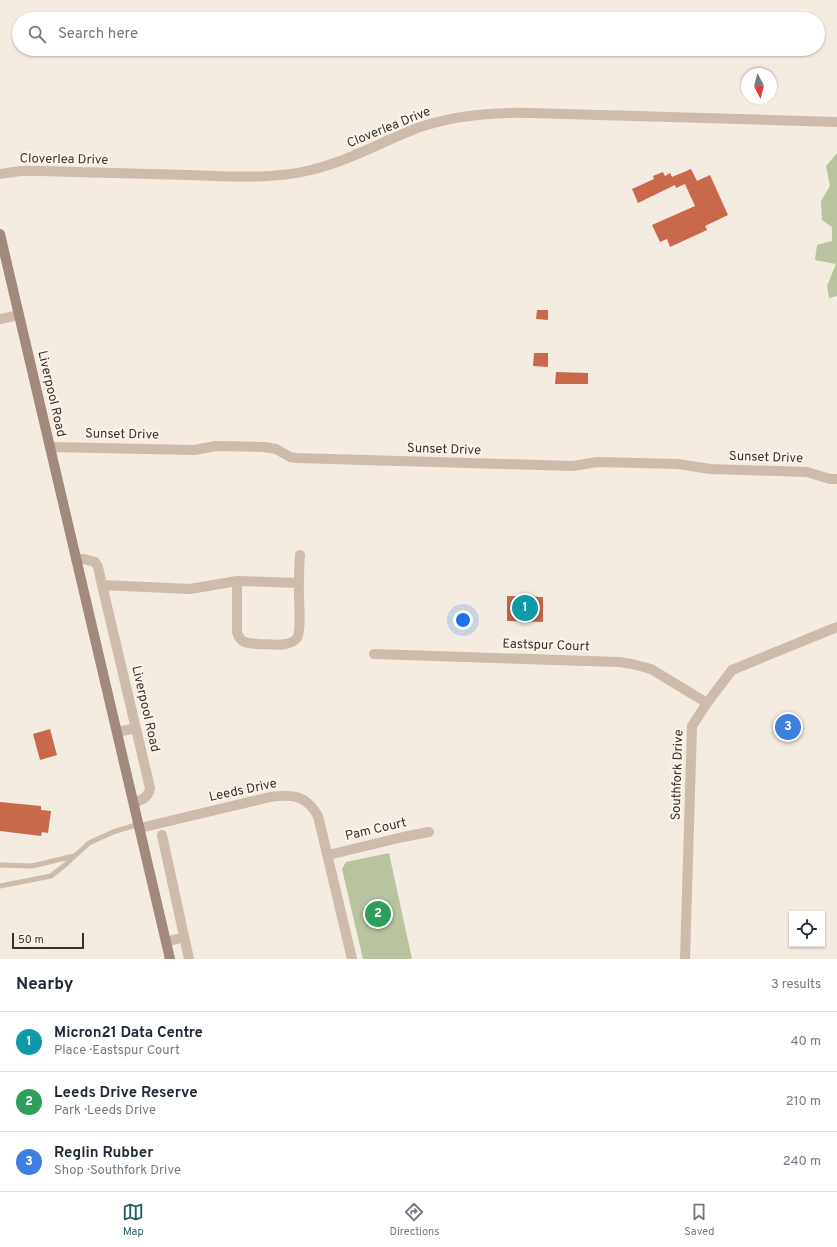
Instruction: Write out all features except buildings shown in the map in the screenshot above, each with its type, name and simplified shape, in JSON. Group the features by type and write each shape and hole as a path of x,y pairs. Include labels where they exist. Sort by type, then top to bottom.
{"main road":[{"name":"Liverpool Road","path":"0,234 170,959"}],"street":[{"name":"Cloverlea Drive","path":"0,174 20,171 239,176 286,174 310,170 333,163 405,133 434,123 487,114 537,113 837,122"},
{"path":"0,319 19,315"},
{"name":"Sunset Drive","path":"50,447 194,450 209,446 257,447 276,449 290,457 297,458 573,466 597,462 678,464 710,469 807,472 837,479"},
{"path":"237,581 238,638 242,642 248,643 285,645 297,639 299,630 300,555"},
{"name":"Liverpool Road","path":"76,559 84,559 95,562 98,567 150,788 150,793 147,797 134,803"},
{"path":"102,585 190,589 237,581 299,583"},
{"name":"Southfork Drive","path":"685,959 692,726 732,670 837,627"},
{"name":"Eastspur Court","path":"374,654 618,662 632,664 651,669 707,703"},
{"path":"118,732 136,728"},
{"name":"Leeds Drive","path":"140,826 270,797 287,795 297,796 305,800 314,808 318,816 352,959"},
{"name":"Pam Court","path":"328,855 429,832"},
{"path":"162,835 189,959"},
{"path":"166,942 184,937"}],"lane":[{"path":"0,886 51,876 62,868 88,843 100,837 140,826"},
{"path":"0,865 32,866 75,856"}],"green space":[{"path":"837,153 837,296 829,298 827,286 836,264 815,260 817,245 832,241 832,227 822,220 821,201 830,186 826,166"},
{"path":"389,853 412,959 363,959 342,869 346,862"}],"place":[{"name":"Micron21 Data Centre","path":"525,608"},
{"name":"Reglin Rubber","path":"788,727"},
{"name":"Leeds Drive Reserve","path":"378,914"}]}
